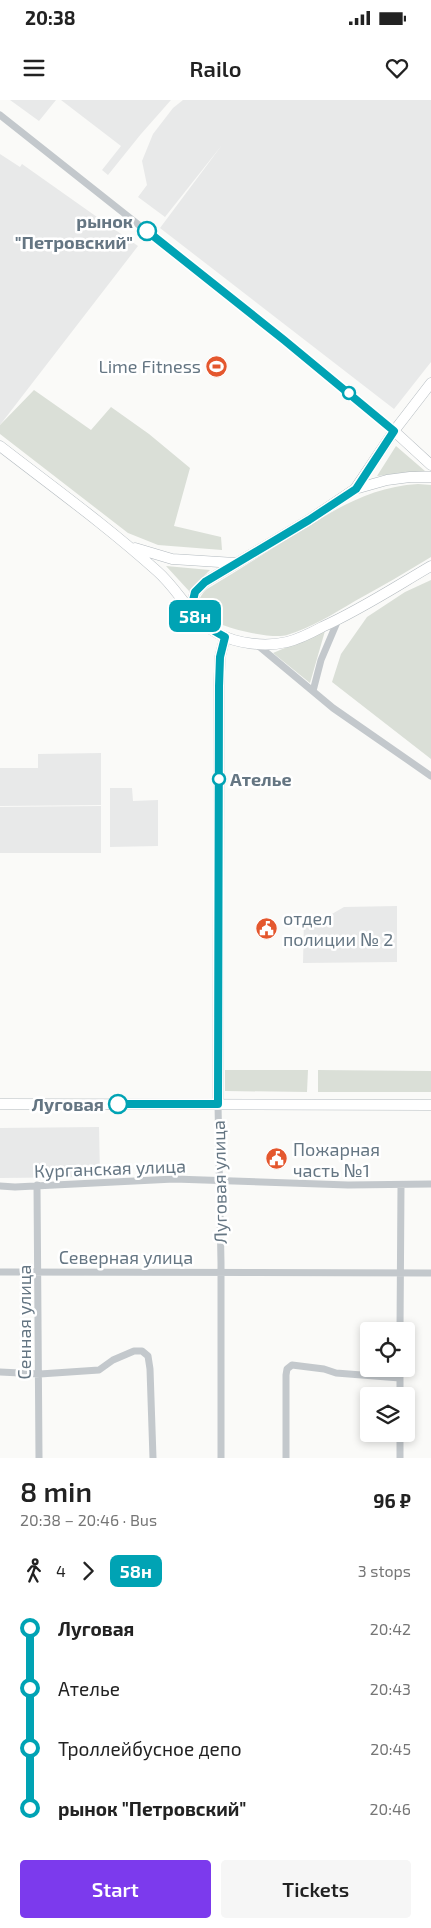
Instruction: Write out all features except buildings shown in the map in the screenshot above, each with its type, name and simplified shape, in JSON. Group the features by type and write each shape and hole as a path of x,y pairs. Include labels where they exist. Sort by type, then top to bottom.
{"main road":[{"path":"356,489 394,431 431,383"},
{"path":"394,431 431,465"},
{"path":"0,446 130,546 165,578 203,624 225,637 254,643 288,642 338,620 431,566"},
{"path":"191,609 193,597 198,588 213,576 309,520 356,489 387,480 431,477"},
{"path":"130,546 159,557 235,563"},
{"name":"Луговая улица","path":"218,1104 219,686 220,657 225,637"},
{"path":"0,1104 431,1105"}],"street":[{"path":"0,116 284,340 394,431"},
{"path":"313,691 323,653 338,620"},
{"path":"254,643 333,708 431,776"},
{"name":"Луговая улица","path":"218,1104 221,1273 221,1458"},
{"name":"Курганская улица","path":"0,1186 174,1179 431,1184"},
{"path":"400,1322 401,1184"},
{"name":"Сенная улица","path":"37,1185 40,1374 39,1458"},
{"name":"Северная улица","path":"0,1272 431,1273"},
{"path":"0,1372 40,1374 99,1370 112,1360 134,1351 142,1351 148,1356 150,1369 153,1458"},
{"path":"286,1458 286,1375 287,1369 292,1365 324,1369 336,1373 400,1378 400,1387"},
{"path":"400,1442 400,1458"}],"shaded area":[{"path":"10,100 56,100 39,121"},
{"name":"рынок \"Петровский\"","path":"61,100 171,100 108,175 102,170 121,146"},
{"path":"183,100 431,100 431,362 394,409 160,228 222,145 165,217 138,197 147,185 142,161 153,134 173,108"},
{"path":"0,154 20,167 22,164 138,246 0,425"},
{"path":"34,390 91,430 111,407 149,434 190,468 174,526 221,537 222,550 158,545 128,533 0,434 0,425"},
{"path":"396,446 425,471 377,476"},
{"path":"418,484 431,485 431,557 322,620 305,629 287,635 255,634 241,631 216,622 200,612 198,606 199,599 207,589 335,510 382,490"},
{"path":"166,566 210,570 189,591"},
{"path":"431,580 431,759 332,682 341,654 367,617 405,592"},
{"path":"325,631 310,683 273,653"},
{"path":"101,753 101,805 0,806 0,768 38,768 38,754"},
{"path":"110,788 132,788 133,801 158,800 158,846 110,847"},
{"path":"101,806 101,853 0,853 0,807"},
{"path":"397,906 397,962 303,963 304,919 325,918 344,907"},
{"path":"225,1070 308,1070 307,1092 225,1091"},
{"path":"318,1070 431,1071 431,1092 318,1092"},
{"path":"99,1127 100,1177 0,1178 0,1128"}],"bus line":[{"name":"58н","path":"118,1104 218,1104 219,686 220,657 225,637 211,630 198,619 191,609 191,601 198,588 213,576 309,520 356,489 394,431 367,407 147,231"}],"place":[{"name":"рынок \"Петровский\"","path":"147,231"},
{"name":"Lime Fitness","path":"217,366"},
{"name":"Ателье","path":"219,779"},
{"name":"отдел полиции № 2","path":"267,928"},
{"name":"Луговая","path":"118,1104"},
{"name":"Пожарная часть №1","path":"277,1159"}]}
